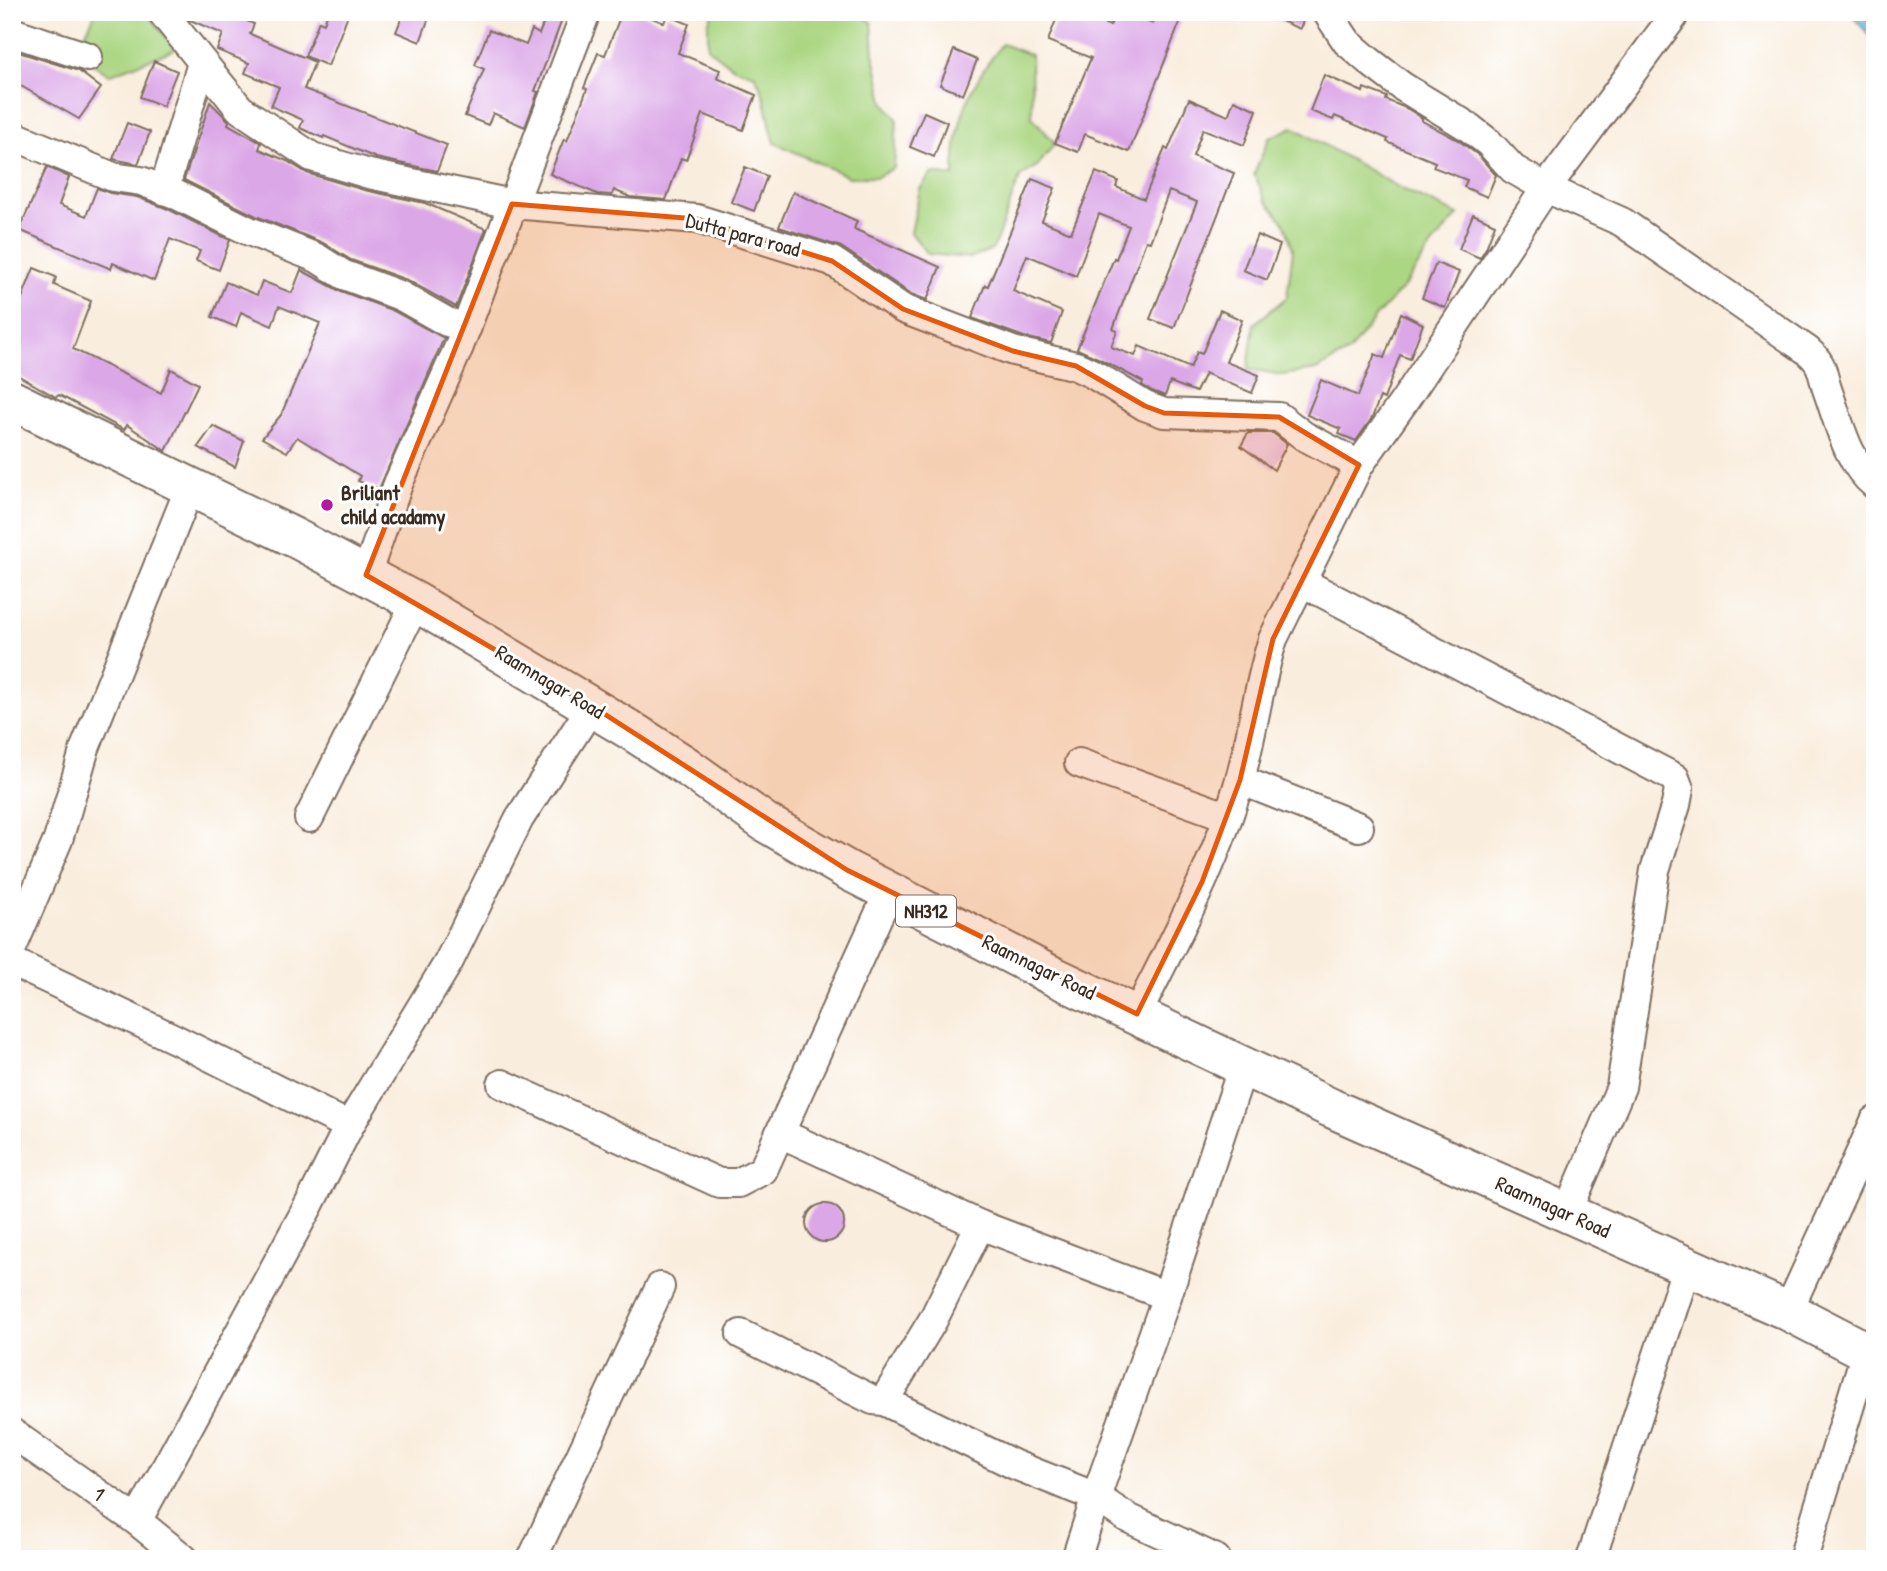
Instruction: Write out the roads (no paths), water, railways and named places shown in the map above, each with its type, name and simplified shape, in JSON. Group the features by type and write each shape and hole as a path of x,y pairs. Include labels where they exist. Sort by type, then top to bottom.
{"highway":[{"name":"Raamnagar Road","path":"12,400 295,538 415,601 592,706 686,766 766,823 889,892 1049,974 1243,1066 1432,1154 1788,1311 1871,1354"}],"street":[{"name":"Dutta para road","path":"162,12 240,109 312,157 369,174 512,204 697,219 831,261 903,309 1013,351 1076,366 1145,406 1164,413 1279,416 1304,436 1359,465"},
{"path":"366,575 398,484 467,327 586,12"},
{"path":"1327,12 1347,42 1369,61 1403,88 1489,142 1513,169 1546,188 1622,222 1817,359 1847,446 1861,474 1875,485"},
{"path":"1137,1014 1202,883 1240,780 1273,639 1359,465 1546,188 1672,17"},
{"path":"12,32 88,57"},
{"path":"164,190 202,63"},
{"path":"12,135 113,177 141,181 164,190 249,231 317,258 344,275 401,296 447,322 467,327"},
{"path":"12,948 58,840 85,748 190,487"},
{"path":"1302,582 1675,778 1679,789 1678,797 1655,870 1621,1087 1567,1213"},
{"path":"309,818 415,601"},
{"path":"137,1521 349,1126 448,963 519,819 592,706"},
{"path":"1079,763 1226,816"},
{"path":"1240,780 1359,827"},
{"path":"502,1084 719,1183 738,1183 763,1170 889,892"},
{"path":"12,962 349,1126"},
{"path":"1076,1559 1243,1066"},
{"path":"1788,1311 1875,1121"},
{"path":"780,1133 980,1224 1167,1296"},
{"path":"884,1401 933,1320 980,1224"},
{"path":"1591,1559 1687,1266"},
{"path":"532,1559 660,1287"},
{"path":"741,1334 873,1400 884,1401 1015,1465 1096,1497 1126,1517 1216,1559"},
{"path":"1804,1559 1871,1354"},
{"name":"1","path":"12,1433 137,1521 184,1559"}],"water":[{"path":"1849,12 1875,12 1875,42"}],"place":[{"name":"Briliant child acadamy","path":"327,505"}]}
